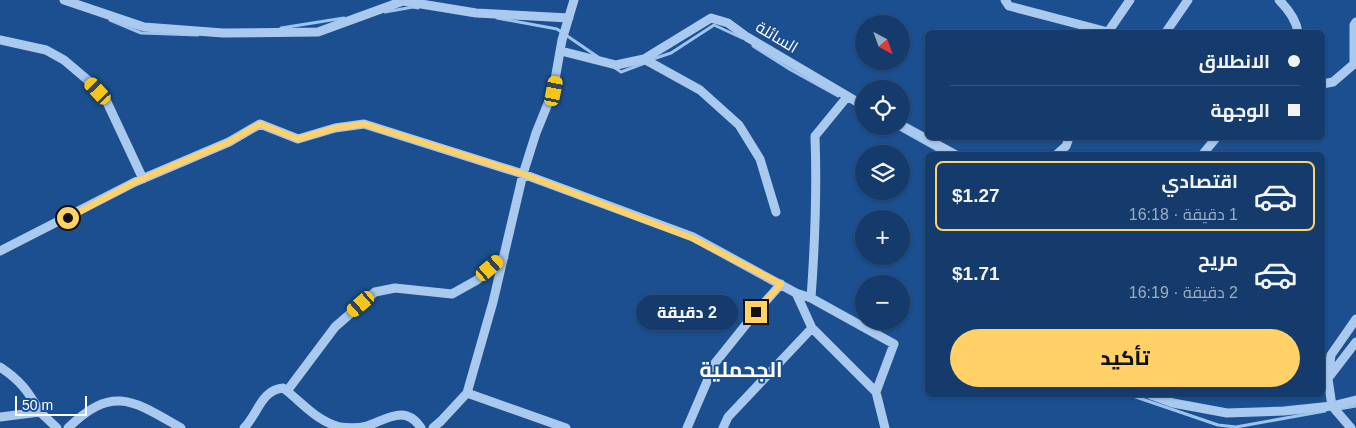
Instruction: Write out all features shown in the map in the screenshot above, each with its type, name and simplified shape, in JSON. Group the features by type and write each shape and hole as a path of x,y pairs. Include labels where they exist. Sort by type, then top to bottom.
{"street":[{"path":"64,0 144,28 223,33 318,32 403,1 476,13 569,18"},
{"path":"433,428 468,393 504,256 523,174 536,133 554,91 562,40 574,0"},
{"path":"1005,0 1010,6 1100,30"},
{"path":"1109,30 1130,0"},
{"path":"1167,30 1188,0"},
{"path":"1279,0 1289,10 1298,30"},
{"name":"السائلة","path":"561,51 616,65 644,59 711,18 728,22 747,37 855,101"},
{"path":"1325,83 1333,82 1354,64 1354,25 1356,22"},
{"path":"0,40 46,50 64,60 90,82 106,100 143,180"},
{"path":"644,59 700,90 739,125 760,159 776,212"},
{"path":"810,298 816,226 815,136 847,97"},
{"path":"0,251 143,180 229,142 260,124 298,139 335,128 364,124 523,174 692,238 796,293 810,298 894,344 876,392"},
{"path":"910,130 925,138"},
{"path":"928,140 950,152"},
{"path":"1059,152 1066,146 1068,140"},
{"path":"1204,152 1214,140"},
{"path":"286,391 335,327 374,292 395,288 452,294 477,280 504,256"},
{"path":"687,428 715,363 781,284"},
{"path":"796,293 812,328 876,392 885,428"},
{"path":"1351,428 1332,406 1328,379 1331,356 1356,319"},
{"path":"723,428 728,417 812,328"},
{"path":"1328,379 1356,342"},
{"path":"0,367 28,391 40,412 57,428"},
{"path":"244,428 268,393 275,389 283,388 314,416 341,428 360,428 392,415 402,414 411,417 421,428"},
{"path":"468,393 566,428"},
{"path":"1156,397 1173,403 1227,413 1284,411 1332,406 1356,400"},
{"path":"68,428 94,407 109,401 129,402 143,407 163,416 181,428"},
{"path":"0,417 40,412"}],"waterway":[{"path":"385,12 413,7 418,8"},
{"path":"281,28 344,18"},
{"path":"497,18 557,29 598,57"},
{"path":"110,20 141,33 198,35"},
{"path":"650,60 671,53 714,25 742,38"},
{"path":"753,46 838,96"},
{"path":"614,67 621,72 645,63"},
{"path":"910,135 941,152"},
{"path":"1136,397 1218,425 1236,427 1325,411"},
{"path":"1339,409 1356,406"}],"district":[{"name":"الجحملية","path":"741,369"}],"route":[{"path":"68,218 135,182 229,142 260,124 298,139 335,128 364,124 523,174 692,238 781,284 756,312"}]}
